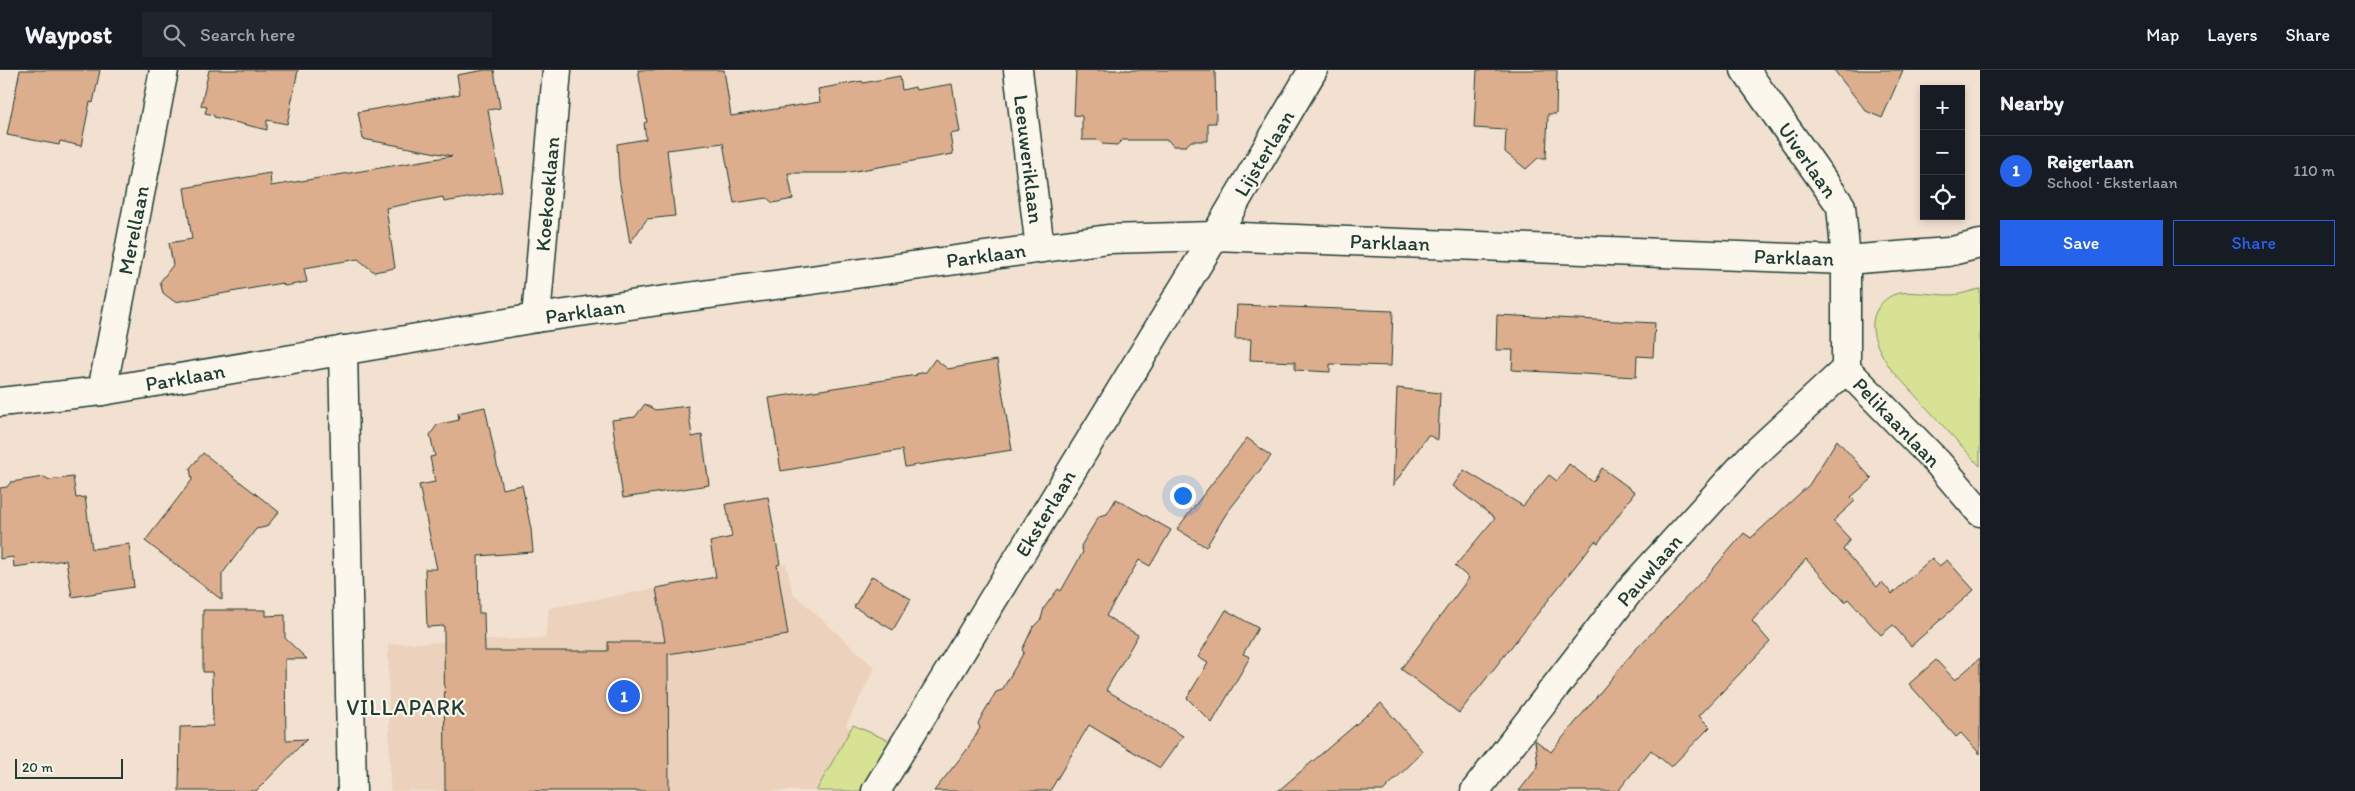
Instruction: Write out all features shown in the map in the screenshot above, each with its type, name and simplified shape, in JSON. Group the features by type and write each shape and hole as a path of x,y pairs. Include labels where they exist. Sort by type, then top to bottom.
{"street":[{"name":"Merellaan","path":"102,391 164,70"},
{"name":"Koekoeklaan","path":"536,318 557,70"},
{"name":"Leeuweriklaan","path":"1018,70 1040,248"},
{"name":"Lijsterlaan","path":"1215,236 1313,70"},
{"name":"Uiverlaan","path":"1745,70 1841,206 1846,260"},
{"name":"Parklaan","path":"0,402 102,391 536,318 1108,238 1215,236 1846,260 1948,252 1980,244"},
{"name":"Eksterlaan","path":"876,791 1215,236"},
{"name":"Pelikaanlaan","path":"1846,260 1846,369 1938,463 1980,512"},
{"path":"344,350 352,791"},
{"name":"Pauwlaan","path":"1475,791 1630,590 1750,458 1846,369"}],"shaded area":[{"path":"786,564 793,593 875,668 846,725 870,741 841,791 390,791 388,644 545,638 549,608"}],"green space":[{"path":"1980,289 1980,466 1890,368 1877,345 1873,321 1880,305 1894,294 1912,292 1954,295"},
{"path":"853,725 892,742 863,791 816,791"}],"building":[{"path":"20,70 100,70 93,103 90,102 81,146 60,141 59,145 7,135"},
{"path":"209,70 298,70 287,124 267,120 267,130 205,113 207,107 201,106"},
{"path":"494,70 500,108 488,110 502,192 444,202 443,197 386,208 395,268 374,272 358,259 304,268 307,282 285,286 282,283 175,302 163,293 160,282 173,265 169,243 192,239 184,188 270,173 271,186 452,156 363,139 358,112 460,94 457,75"},
{"path":"638,70 724,70 731,116 820,102 818,89 862,81 863,83 900,76 902,90 915,87 916,90 952,84 960,132 950,134 953,154 844,173 788,173 793,199 773,203 767,198 734,203 723,143 667,150 675,216 647,219 630,243 619,179 617,144 646,139 644,123 647,122"},
{"path":"1076,70 1215,70 1216,123 1208,123 1208,141 1191,141 1186,146 1173,146 1168,140 1122,140 1117,145 1102,144 1098,140 1082,140 1082,116 1074,115"},
{"path":"1477,70 1557,70 1556,114 1548,114 1546,158 1538,158 1526,169 1505,152 1506,130 1474,128"},
{"path":"1834,70 1903,70 1882,118 1866,111"},
{"path":"1237,305 1393,311 1391,366 1330,364 1330,372 1295,370 1295,362 1250,360 1251,339 1235,339"},
{"path":"1497,315 1655,323 1653,357 1637,356 1636,377 1512,370 1513,350 1496,350"},
{"path":"935,359 948,369 997,360 1012,450 905,467 902,450 781,471 769,398 917,375 926,372"},
{"path":"1397,388 1440,393 1438,440 1428,435 1393,486"},
{"path":"645,404 655,410 688,406 692,437 702,435 709,485 623,498 612,420 635,417"},
{"path":"485,407 502,489 522,485 531,529 533,552 478,556 479,613 484,613 485,651 608,651 608,642 665,642 656,588 716,577 710,542 732,537 726,504 768,497 780,564 777,565 788,635 668,654 669,791 445,791 444,626 427,627 425,569 437,569 419,485 435,482 430,457 435,456 430,435 437,425 459,420 458,413"},
{"path":"1247,438 1271,456 1226,514 1206,547 1177,529"},
{"path":"1837,440 1872,479 1851,497 1855,501 1833,521 1850,539 1843,550 1877,587 1882,582 1892,594 1932,558 1939,566 1947,560 1974,590 1911,646 1893,625 1881,635 1848,599 1845,602 1806,559 1752,621 1770,642 1699,716 1710,727 1671,767 1651,750 1618,791 1519,791 1538,767 1535,740 1551,752 1635,650 1707,576 1744,533 1751,538 1809,485"},
{"path":"203,453 279,512 266,527 256,529 222,574 222,600 145,541 192,480 190,468"},
{"path":"1569,464 1593,482 1602,468 1635,492 1598,543 1595,541 1459,713 1401,669 1469,578 1455,566 1495,518 1453,486 1464,470 1523,506 1549,475 1557,481"},
{"path":"44,477 50,480 73,477 76,498 85,497 92,549 129,544 134,587 72,597 66,560 14,567 13,557 0,559 0,488 7,487 11,482"},
{"path":"1116,499 1171,530 1150,566 1139,560 1106,616 1138,635 1106,690 1183,736 1160,768 1089,725 1050,791 934,791 966,751 980,728 978,723 984,712 996,692 1002,690 1024,652 1022,650 1033,627 1041,619 1044,608 1058,589 1061,591 1083,552 1081,546 1099,516 1107,514"},
{"path":"872,576 911,599 893,630 854,607"},
{"path":"203,610 266,610 266,616 285,615 285,638 307,659 285,659 286,740 307,739 256,791 179,791 180,727 213,726 212,672 203,672"},
{"path":"1226,610 1258,628 1243,654 1250,657 1212,723 1187,698 1208,663 1198,657"},
{"path":"1980,658 1980,754 1961,733 1956,737 1909,684 1936,660 1955,680"},
{"path":"1381,703 1423,752 1383,791 1278,791"}],"place":[{"name":"Reigerlaan","path":"624,696"}],"district":[{"name":"VILLAPARK","path":"406,707"}]}
